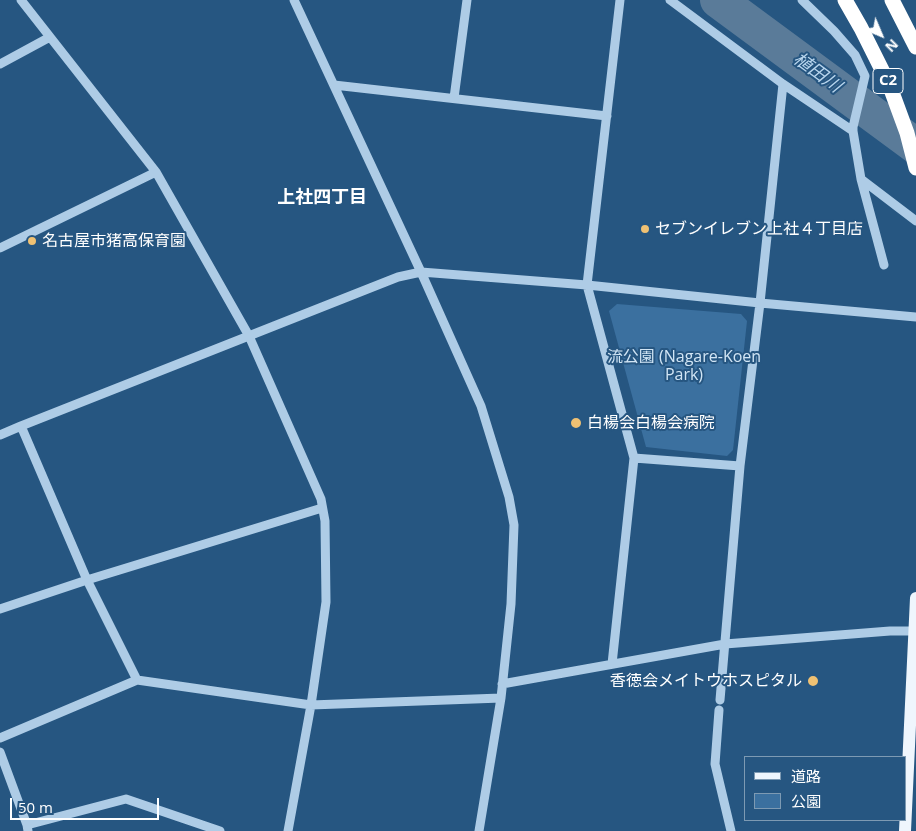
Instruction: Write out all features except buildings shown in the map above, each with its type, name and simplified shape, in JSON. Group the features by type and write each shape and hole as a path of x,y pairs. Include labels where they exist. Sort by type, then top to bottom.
{"highway":[{"name":"C2","path":"845,0 862,28 889,84 907,133 916,168"},
{"path":"892,0 916,47"}],"main road":[{"path":"906,831 916,598"}],"street":[{"path":"21,0 156,172 249,336 321,499 325,521 326,602 311,704 288,831"},
{"path":"294,0 421,272 481,406 509,497 514,526 511,604 502,684 479,831"},
{"path":"454,98 467,0"},
{"path":"612,664 634,458 587,285 620,0"},
{"path":"670,0 783,84 853,129"},
{"path":"800,1 834,31 856,55 865,76 853,129 861,179 884,265"},
{"path":"0,64 50,37"},
{"path":"720,700 740,466 760,303 783,84"},
{"path":"334,86 607,116"},
{"path":"0,248 156,172"},
{"path":"861,179 916,222"},
{"path":"0,435 398,277 421,272 587,285 916,317"},
{"path":"21,426 87,580 137,680"},
{"path":"634,458 740,466"},
{"path":"0,609 87,580 322,508"},
{"path":"502,684 725,644 890,631 914,631"},
{"path":"0,738 137,680 311,704 500,698"},
{"path":"719,710 715,764 731,831"},
{"path":"0,752 27,828 126,799 220,831"}],"green space":[{"name":"流公園 (Nagare-Koen Park)","path":"617,304 741,314 747,321 733,450 727,456 646,447 609,311"}],"waterway":[{"name":"植田川","path":"718,0 916,146"}],"place":[{"name":"セブンイレブン上社４丁目店","path":"645,229"},
{"name":"名古屋市猪高保育園","path":"32,241"},
{"name":"白楊会白楊会病院","path":"576,423"},
{"name":"香徳会メイトウホスピタル","path":"813,681"}],"district":[{"name":"上社四丁目","path":"322,198"}]}
